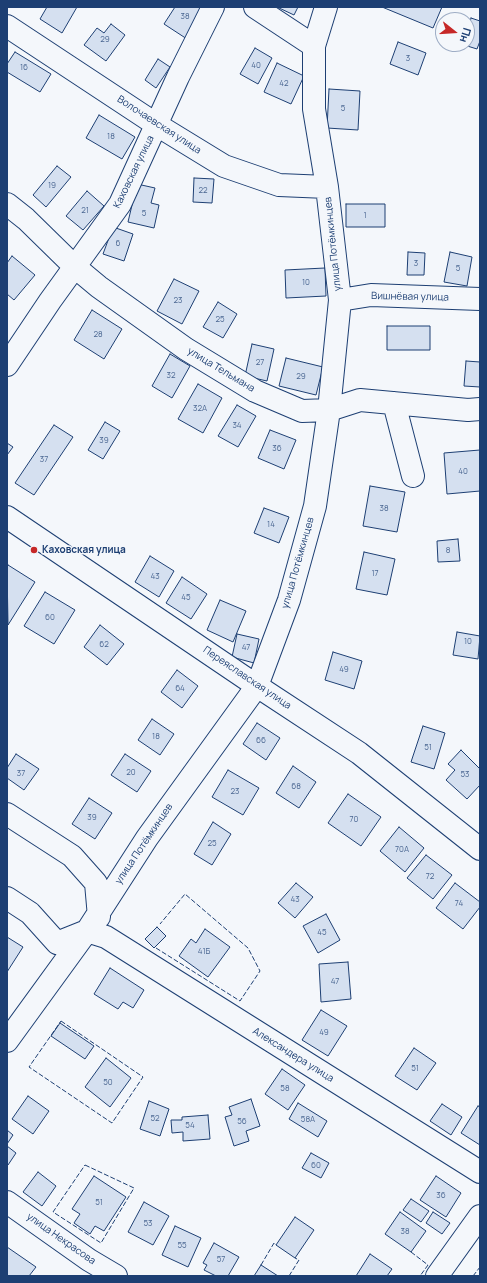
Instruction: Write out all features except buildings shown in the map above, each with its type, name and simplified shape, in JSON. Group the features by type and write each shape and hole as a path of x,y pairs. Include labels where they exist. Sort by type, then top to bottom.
{"street":[{"name":"Каховская улица","path":"7,365 120,204 213,7"},
{"path":"255,7 314,46"},
{"name":"улица Потёмкинцев","path":"7,1041 97,927 147,838 257,686 289,600 315,506 329,410 340,300 327,187 314,109 314,46 326,7"},
{"name":"Волочаевская улица","path":"7,26 157,125 224,166 279,185 327,187"},
{"name":"улица Тельмана","path":"7,204 26,219 75,267 99,287 186,349 255,391 302,411 329,410 360,400 468,410 480,409"},
{"name":"Вишнёвая улица","path":"340,300 371,295 480,299"},
{"path":"394,403 413,476"},
{"name":"Переяславская улица","path":"7,517 359,753 480,849"},
{"path":"7,814 72,856 96,883 97,927 57,943 30,913 7,898"},
{"name":"Александера улица","path":"97,927 480,1172"},
{"name":"улица Некрасова","path":"7,1202 89,1260 116,1276"},
{"path":"437,1276 480,1216"}],"fence":[{"path":"156,948 240,1001 260,971 248,948 185,894 160,924"},
{"path":"61,1021 143,1077 112,1123 29,1067 61,1021"},
{"path":"85,1165 134,1188 101,1243 53,1212 85,1165"},
{"path":"261,1265 274,1243 276,1245"},
{"path":"411,1252 428,1265 420,1276"},
{"path":"289,1276 299,1260 295,1258"},
{"path":"473,1276 480,1267"}],"place":[{"name":"Каховская улица","path":"34,550"}]}
